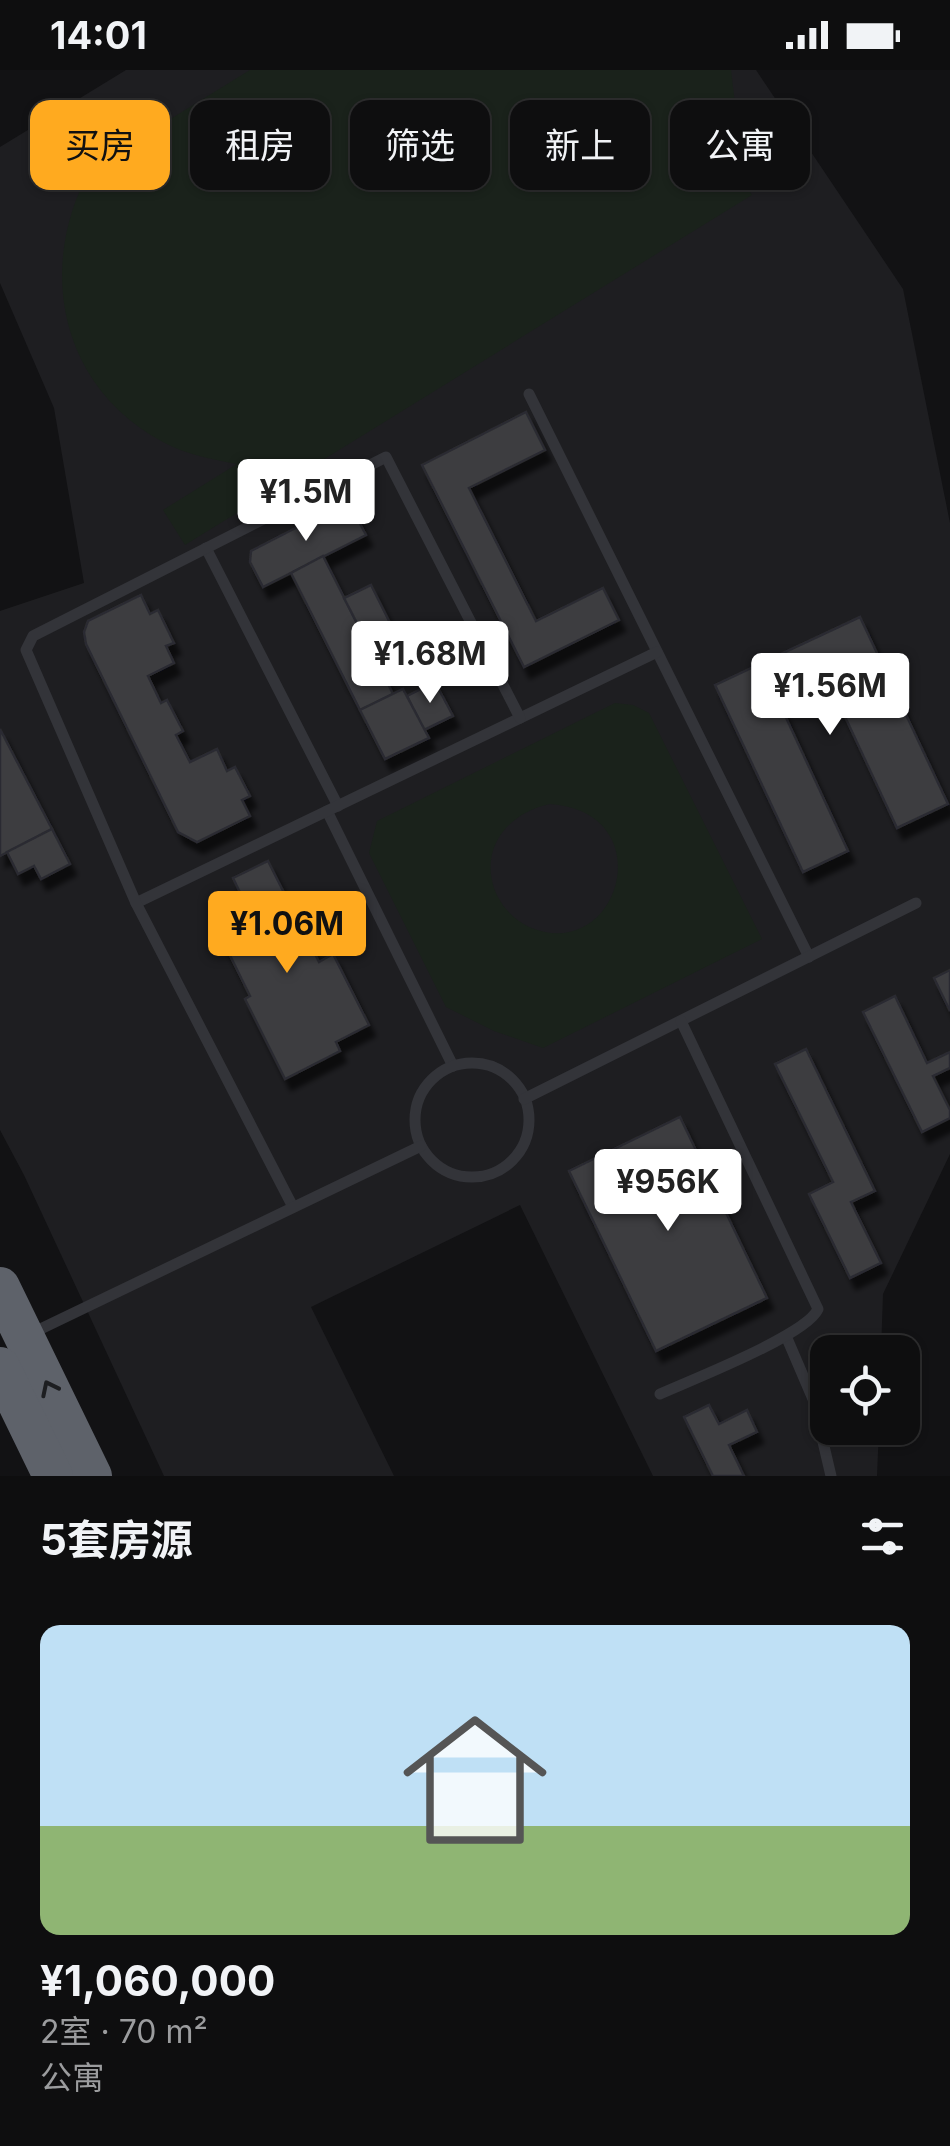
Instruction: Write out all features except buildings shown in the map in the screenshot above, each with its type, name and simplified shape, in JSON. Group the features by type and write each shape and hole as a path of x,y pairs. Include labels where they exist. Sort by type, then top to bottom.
{"highway":[{"path":"0,1288 12,1352 54,1476"},
{"path":"12,1352 92,1476"}],"lane":[{"path":"530,394 808,956"},
{"path":"293,1208 136,902 26,650 33,636 386,456 520,718"},
{"path":"206,548 453,1066"},
{"path":"136,902 657,652"},
{"path":"524,1099 916,903"},
{"path":"660,1394 786,1336 811,1322 818,1309 681,1021"},
{"path":"484,1064 500,1070 524,1099 529,1124 526,1139 518,1153 494,1173 466,1177 452,1174 429,1158 421,1146 416,1132 417,1104 430,1081 453,1066 484,1064"},
{"path":"12,1352 421,1146"},
{"path":"786,1336 813,1399 831,1476"}],"shaded area":[{"path":"126,70 756,70 776,100 670,100 670,190 810,190 810,150 903,289 950,523 950,1154 883,1294 882,1335 810,1335 810,1445 878,1445 877,1476 653,1476 520,1205 311,1307 394,1476 164,1476 0,1130 0,611 84,583 54,408 0,283 0,147 30,129 30,190 170,190 170,100 77,100"},
{"path":"250,70 731,70 735,100 670,100 670,190 749,190 752,195 185,545 163,510 237,464 163,442 128,418 100,390 80,357 67,321 62,283 64,244 81,190 170,190 170,119 190,107 190,190 330,190 330,100 201,100"},
{"path":"615,703 633,705 649,713 762,939 543,1048 494,1031 446,1007 369,853 377,821","holes":["550,804 586,813 607,832 617,857 616,883 605,907 586,925 560,933 529,927 508,911 494,888 491,858 495,845 511,823 536,808"]}]}
